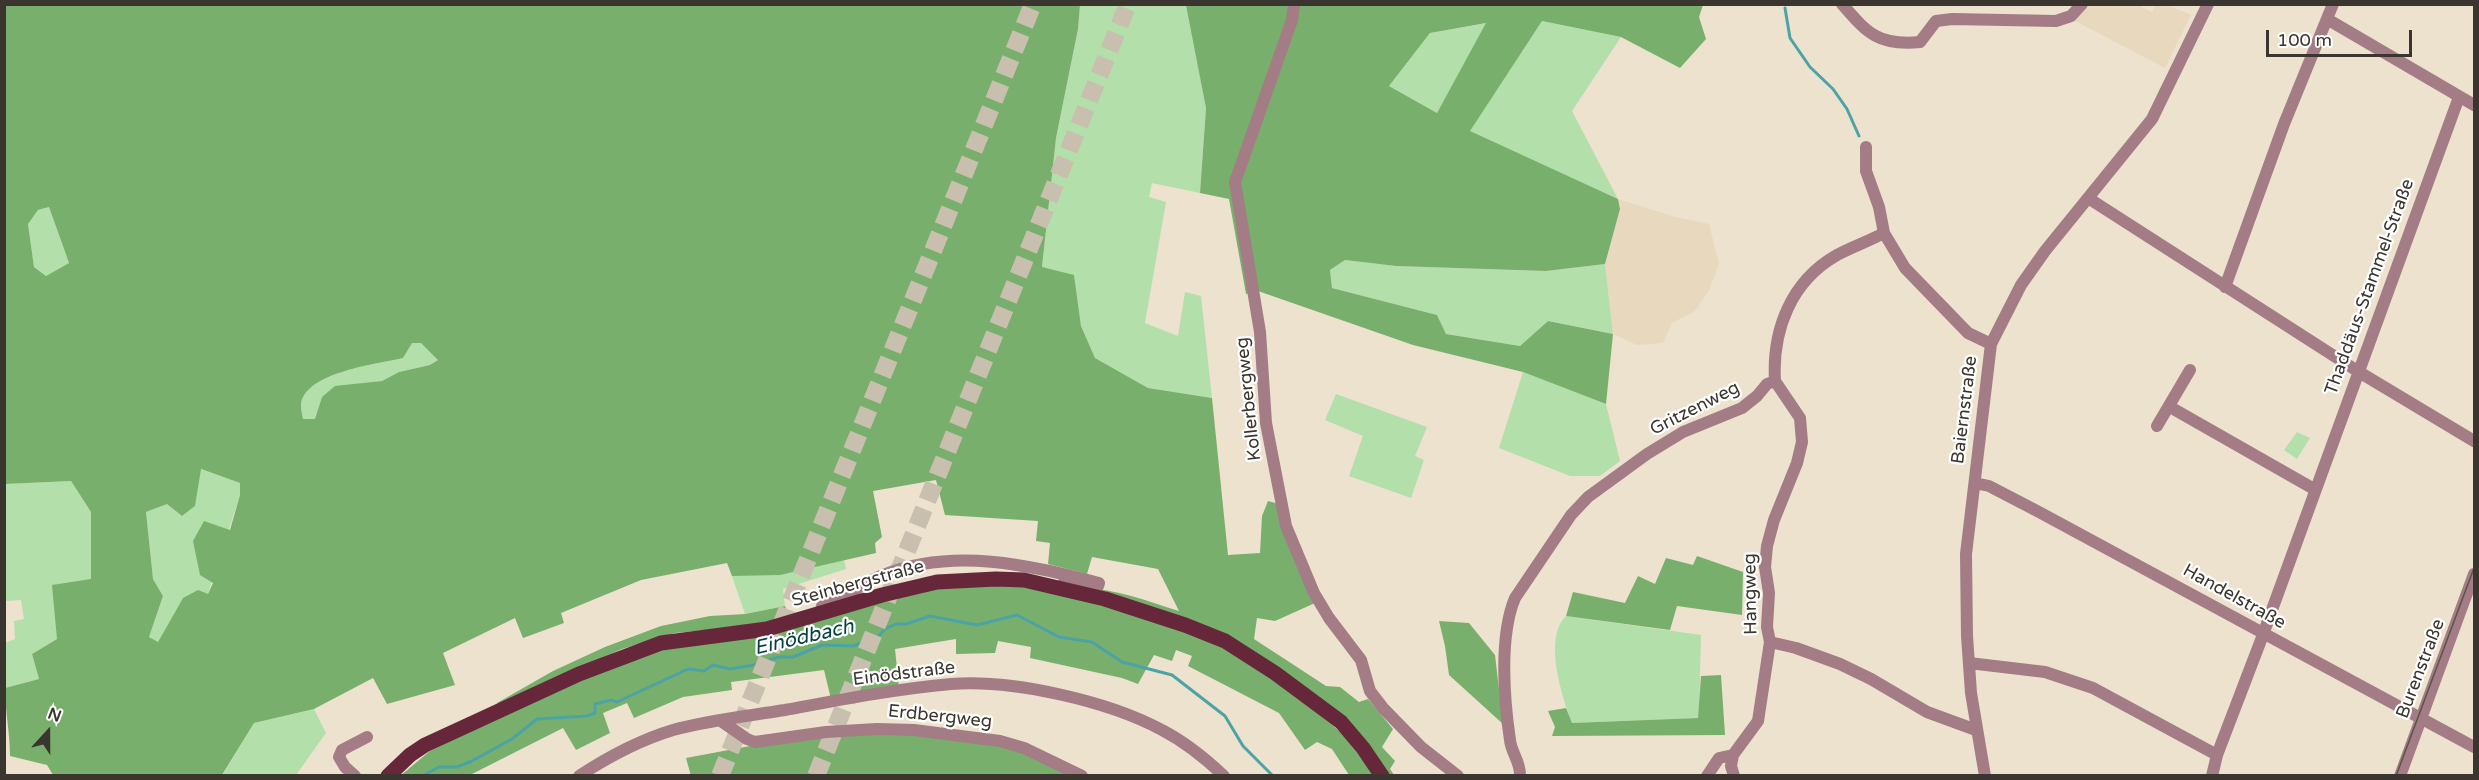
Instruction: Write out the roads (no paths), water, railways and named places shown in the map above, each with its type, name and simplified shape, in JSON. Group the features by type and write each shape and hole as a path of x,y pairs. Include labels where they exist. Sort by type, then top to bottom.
{"main road":[{"name":"Steinbergstraße","path":"388,776 410,755 425,745 579,674 638,651 686,639 767,629 882,595 937,582 978,579 1024,580 1062,588 1185,625 1225,641 1275,673 1341,722 1382,776"}],"street":[{"name":"Kollerbergweg","path":"1294,4 1292,20 1235,182 1260,332 1266,423 1286,526 1314,593 1329,618 1361,660 1371,691 1377,700 1398,726 1458,776"},
{"path":"1842,4 1856,21 1880,40 1905,43 1920,42 1936,21 1952,19 2056,21 2071,16 2082,4"},
{"name":"Baiernstraße","path":"1985,776 1976,730 1969,663 1966,554 1990,344 2021,285 2152,119 2208,4"},
{"path":"2225,287 2284,124 2333,4"},
{"path":"2327,19 2475,105"},
{"name":"Thaddäus-Stammel-Straße","path":"2212,776 2217,755 2459,97"},
{"path":"1866,147 1866,171 1879,207 1884,233 1905,268 1954,319 1976,338 1990,344"},
{"path":"2088,198 2359,372 2475,441"},
{"path":"1775,381 1776,338 1792,297 1814,271 1837,256 1884,233"},
{"path":"2157,426 2190,370"},
{"name":"Hangweg","path":"1707,776 1719,758 1733,755 1758,721 1770,642 1767,627 1769,593 1765,567 1767,546 1774,520 1797,463 1802,431 1796,409 1775,381"},
{"name":"Gritzenweg","path":"1520,776 1521,771 1510,744 1504,689 1509,613 1515,598 1571,515 1588,497 1647,453 1683,432 1742,408 1767,384 1775,381"},
{"path":"2169,407 2314,489"},
{"name":"Handelstraße","path":"1974,483 1989,486 2039,512 2475,747"},
{"path":"816,616 816,609 880,576 897,570 942,561 969,560 1038,567 1099,583 1098,586 1063,584 1062,588"},
{"name":"Burenstraße","path":"2400,776 2475,574"},
{"path":"1770,642 1796,648 1840,664 1871,679 1927,712 1976,730"},
{"path":"1969,663 2045,672 2093,688 2217,755"},
{"name":"Einödstraße","path":"579,776 602,760 675,730 834,700 952,684 994,684 1037,689 1093,704 1149,723 1193,749 1224,776"},
{"name":"Erdbergweg","path":"721,721 755,742 826,732 877,729 914,730 1000,741 1024,748 1083,776"},
{"path":"355,776 341,763 340,754 342,750 367,737"},
{"path":"1733,755 1731,766 1734,776"}],"waterway":[{"path":"1785,8 1790,38 1810,67 1833,89 1847,109 1859,136"},
{"name":"Einödbach","path":"422,776 439,767 457,767 472,761 512,739 537,719 587,716 595,713 595,704 611,700 617,702 688,669 704,671 713,665 730,669 759,664 778,657 793,657 822,645 853,646 878,637 885,629 896,624 906,624 930,616 977,625 1017,615 1059,637 1092,642 1122,662 1172,675 1225,716 1243,746 1273,776"}],"tunnel":[{"path":"720,776 1033,4"},
{"path":"816,776 1128,4"}],"tram line":[{"path":"2396,776 2474,568"}]}
